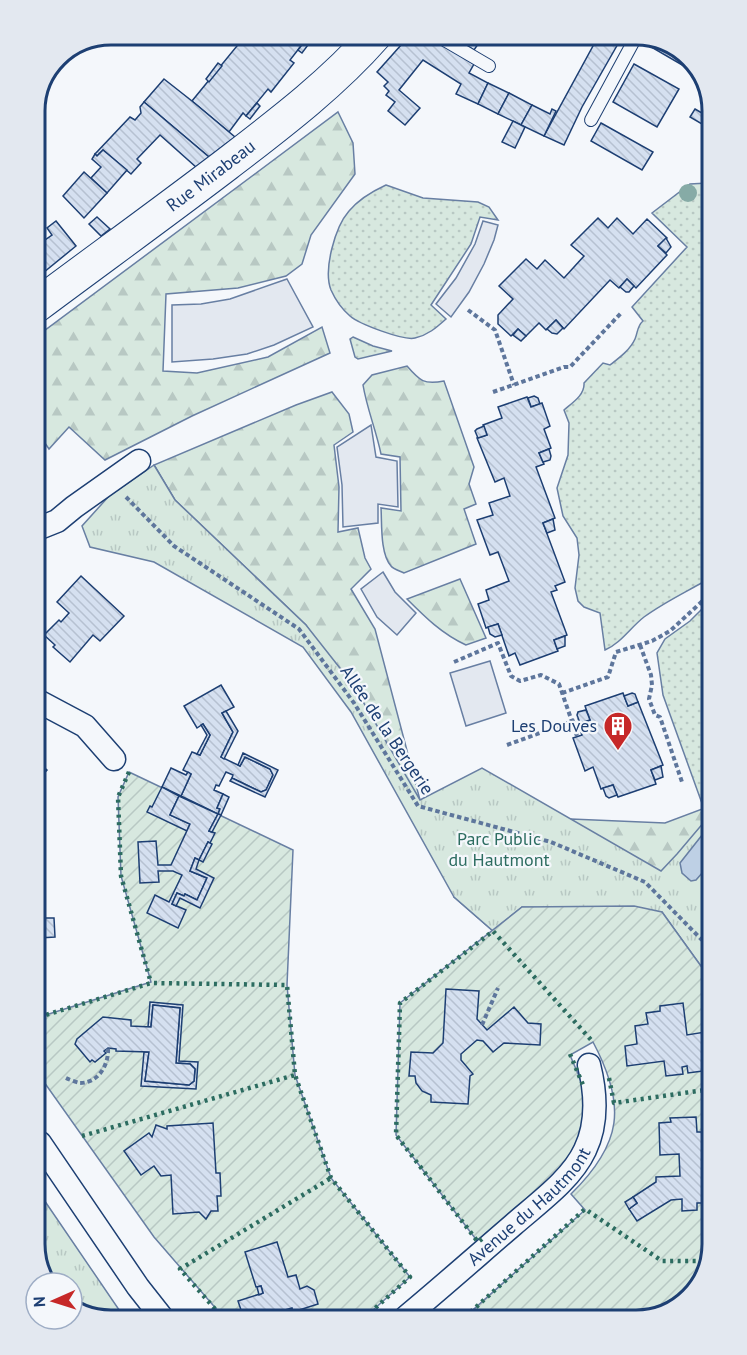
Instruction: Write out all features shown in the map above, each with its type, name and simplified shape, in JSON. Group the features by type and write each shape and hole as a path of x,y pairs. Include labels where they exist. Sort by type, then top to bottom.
{"main road":[{"name":"Rue Mirabeau","path":"45,299 281,122 352,60 366,45"}],"street":[{"path":"45,526 57,521 139,460"},
{"path":"45,705 85,726 114,759"},
{"name":"Avenue du Hautmont","path":"414,1310 549,1193 578,1163 591,1136 594,1117 593,1082 589,1065"},
{"path":"45,1150 156,1310"}],"lane":[{"path":"453,45 489,66"},
{"path":"591,120 632,45"}],"path":[{"path":"468,310 495,330 514,385"},
{"path":"493,392 564,367 570,367 622,312"},
{"name":"Allée de la Bergerie","path":"110,481 174,546 299,629 354,703 418,806 551,842 645,882 702,940"},
{"path":"562,693 608,677 616,652 652,641 670,631 702,601"},
{"path":"454,662 498,643 511,676 520,681 541,675 559,684 578,736"},
{"path":"640,645 651,675 652,685 649,699 655,715 660,717 682,782"},
{"path":"507,745 578,719"},
{"path":"482,1025 498,987"},
{"path":"66,1078 81,1083 92,1079 103,1071 107,1062 108,1048"}],"green space":[{"path":"338,112 353,143 355,174 311,235 302,264 286,276 238,288 166,294 163,371 197,373 268,357 322,327 330,353 192,416 105,460 69,427 49,449 45,443 45,330"},
{"path":"702,183 702,583 644,617 605,650 600,613 584,607 578,601 575,588 579,555 577,538 563,516 557,488 568,455 569,423 564,410 580,395 584,383 603,363 610,365 630,347 643,321 632,307 687,247 652,213 690,184"},
{"path":"386,185 423,198 478,202 489,207 498,220 480,217 471,244 431,305 446,319 428,333 415,338 392,334 372,327 347,314 337,301 329,282 329,260 344,218 362,199"},
{"path":"353,337 392,351 358,359 355,357 350,339"},
{"path":"407,366 423,381 444,381 474,467 469,484 476,504 464,509 476,544 404,573 392,567 387,561 383,546 381,508 401,511 400,457 381,454 363,385 372,375"},
{"path":"332,392 349,414 353,432 334,445 339,487 338,532 358,528 365,558 371,569 351,589 375,629 420,800 306,625 175,500 154,465"},
{"name":"Parc Public du Hautmont","path":"154,465 175,500 306,625 354,686 420,800 482,768 661,871 702,824 702,968 662,912 522,907 493,931 454,897 351,712 303,647 154,562 90,547 82,526 109,496"},
{"path":"460,579 486,638 466,645 427,619 407,599"},
{"path":"702,609 702,803 663,695 657,653 665,639"},
{"path":"129,772 293,850 287,985 295,1075 331,1178 410,1277 373,1310 217,1310 154,1237 45,1083 45,1015 151,982 121,876 118,797"},
{"path":"702,809 702,968 662,912 522,907 493,931 454,897 571,819 665,823"},
{"path":"634,906 662,912 702,968 701,1253 699,1265 686,1288 673,1299 649,1309 473,1310 585,1210 571,1194 601,1158 614,1123 611,1086 593,1042 570,1055 584,1088 585,1122 566,1165 478,1242 396,1135 400,1003 522,907"},
{"path":"45,1201 119,1310 90,1307 84,1304 84,1271 51,1271 50,1269 45,1244"}],"shaded area":[{"path":"483,221 498,225 494,240 469,292 451,317 436,304 456,278 475,244"},
{"path":"287,279 313,327 274,345 247,354 172,362 172,305 201,304 230,299"},
{"path":"371,425 376,457 397,461 398,507 378,504 378,523 343,527 342,485 337,447"},
{"path":"383,572 395,592 416,613 397,635 377,617 361,589"},
{"path":"490,661 506,713 466,726 450,673"}],"water":[{"path":"702,835 702,873 696,880 691,881 682,873 680,863"}],"building":[{"path":"302,45 290,60 294,63 271,92 268,89 246,116 243,113 229,132 192,101 237,46"},
{"path":"302,45 308,45 302,53 298,50"},
{"path":"401,45 445,45 474,64 469,73 488,83 478,104 456,94 461,84 423,60 399,90 420,108 405,125 388,111 395,102 386,95 389,91 384,86 388,82 377,72"},
{"path":"466,45 477,45 474,50"},
{"path":"594,45 617,45 582,107 564,145 544,136"},
{"path":"650,46 669,54 685,67"},
{"path":"218,63 222,66 209,82 206,79"},
{"path":"634,64 679,89 657,127 613,102"},
{"path":"164,79 235,137 209,157 144,102"},
{"path":"488,83 509,93 498,114 478,104"},
{"path":"509,93 532,105 521,125 498,114"},
{"path":"144,102 209,157 196,167 160,135 137,159 141,163 131,174 103,150 97,156 95,154 130,117 135,120 141,113 140,107"},
{"path":"257,103 260,106 250,119 246,116"},
{"path":"532,105 550,114 552,109 556,111 544,136 521,125"},
{"path":"695,109 702,113 702,124 690,117"},
{"path":"513,121 525,127 515,148 502,142"},
{"path":"601,123 653,152 642,170 591,141"},
{"path":"103,150 127,170 107,193 91,178 101,167 92,159 95,154 97,156"},
{"path":"84,172 107,193 84,218 63,196"},
{"path":"97,217 110,229 101,236 89,224"},
{"path":"598,218 608,228 617,218 633,234 647,219 667,238 658,246 667,255 636,288 627,279 619,288 610,280 564,329 556,320 546,330 539,323 526,336 518,329 511,336 498,324 498,315 513,299 499,286 526,259 537,269 545,260 564,278 584,256 571,245"},
{"path":"56,221 76,246 45,271 45,240 52,235 47,228"},
{"path":"666,238 671,247 666,253 658,246"},
{"path":"627,279 634,286 629,292 620,287"},
{"path":"556,320 563,328 557,334 547,329"},
{"path":"518,329 526,336 521,341 513,335"},
{"path":"534,396 538,398 540,404 531,407 528,398"},
{"path":"527,397 531,407 542,403 550,426 544,429 551,448 539,453 544,464 536,467 555,518 543,523 565,582 555,586 557,590 551,592 567,635 554,640 558,651 520,665 515,653 509,656 498,624 486,628 478,604 489,600 486,590 509,581 498,552 490,555 477,520 493,515 489,503 510,496 504,478 495,482 477,438 487,435 483,425 502,418 498,407"},
{"path":"484,426 487,435 478,438 475,431"},
{"path":"549,449 550,460 543,462 539,453"},
{"path":"553,519 555,530 547,533 543,523"},
{"path":"81,576 124,616 100,641 93,635 70,662 53,647 55,645 45,636 59,620 61,622 69,613 57,602"},
{"path":"498,624 502,635 495,637 490,634 488,627"},
{"path":"565,636 565,646 557,649 554,640"},
{"path":"221,685 234,707 222,713 233,732 221,757 240,766 245,757 270,769 273,775 266,790 261,792 232,778 233,775 226,772 219,786 216,785 214,790 223,794 217,808 220,809 218,814 181,796 191,774 183,770 192,752 200,755 210,735 203,724 197,728 184,706"},
{"name":"Les Douves","path":"623,693 628,706 638,702 663,765 651,770 656,784 618,797 613,785 601,789 593,767 585,771 573,738 582,735 578,724 590,720 585,706"},
{"path":"635,694 638,702 628,706 624,696"},
{"path":"586,710 590,720 580,723 578,712"},
{"path":"226,711 238,731 224,759 221,757 233,732 222,713"},
{"path":"203,724 210,735 200,755 197,754 207,735 201,725"},
{"path":"243,753 278,770 265,797 230,781 232,778 261,792 266,790 273,775 270,769 245,757 240,766 238,765"},
{"path":"661,766 663,777 655,780 651,770"},
{"path":"171,768 186,775 188,772 191,774 181,796 162,787"},
{"path":"613,785 617,795 609,798 603,788"},
{"path":"162,787 179,796 170,815 190,824 187,831 147,812"},
{"path":"223,794 229,797 221,815 218,814 220,809 217,808"},
{"path":"179,796 218,814 209,831 215,833 199,860 195,858 190,871 207,878 197,900 177,893 172,904 186,910 178,928 147,913 155,895 169,902 182,875 173,871 158,871 159,882 140,883 138,842 156,841 158,865 171,865 190,824 170,815"},
{"path":"218,814 221,815 212,832 209,831"},
{"path":"208,842 212,844 203,862 199,860"},
{"path":"195,858 199,860 196,869 214,878 200,908 180,898 176,906 172,904 177,893 197,900 207,878 190,871"},
{"path":"45,918 54,918 55,937 45,938"},
{"path":"446,989 479,991 477,1019 487,1030 514,1007 528,1023 541,1024 540,1045 504,1043 493,1052 483,1041 477,1040 461,1054 461,1060 473,1074 470,1076 468,1104 431,1102 431,1095 422,1091 416,1083 415,1076 409,1076 411,1052 433,1053 443,1043"},
{"path":"150,1002 183,1005 179,1061 198,1062 196,1089 141,1086 144,1052 149,1052 145,1081 189,1085 194,1081 195,1069 190,1064 176,1063 180,1008 153,1005 151,1027 148,1027"},
{"path":"683,1003 687,1035 702,1032 702,1071 688,1073 687,1066 682,1067 683,1074 666,1076 664,1061 627,1066 625,1046 637,1044 635,1026 648,1024 646,1013 660,1011 660,1006"},
{"path":"153,1005 180,1008 176,1063 190,1064 195,1069 194,1081 189,1085 145,1081 149,1052 116,1051 116,1049 108,1048 104,1051 106,1053 95,1062 92,1060 90,1062 75,1044 77,1039 103,1017 131,1020 131,1026 151,1027"},
{"path":"696,1117 697,1132 702,1132 702,1203 697,1203 697,1210 682,1211 682,1199 671,1200 637,1221 629,1209 637,1203 633,1197 656,1182 656,1177 680,1176 679,1154 660,1155 659,1123 671,1122 670,1118"},
{"path":"213,1123 216,1173 220,1173 221,1196 217,1196 218,1211 211,1211 206,1219 199,1212 173,1214 171,1175 161,1176 154,1166 141,1175 124,1151 149,1133 152,1137 156,1125 167,1129 167,1126"},
{"path":"633,1197 637,1203 629,1209 625,1202"},
{"path":"277,1242 288,1277 296,1275 300,1289 307,1286 314,1290 318,1304 299,1310 292,1308 241,1310 238,1301 263,1293 261,1286 256,1287 245,1252"},
{"path":"261,1286 263,1293 259,1295 257,1287"}],"hedge":[{"path":"129,772 118,797 121,876 151,983"},
{"path":"482,1239 478,1242 396,1135 400,1003 493,931 593,1042"},
{"path":"45,1015 151,983 287,985 295,1075 331,1178 410,1277 373,1310"},
{"path":"570,1054 583,1085"},
{"path":"82,1136 295,1075"},
{"path":"609,1078 614,1103 702,1090"},
{"path":"215,1309 180,1269 331,1178"},
{"path":"473,1310 585,1209 662,1261 700,1261"}],"place":[{"name":"Les Douves","path":"618,752"}]}
